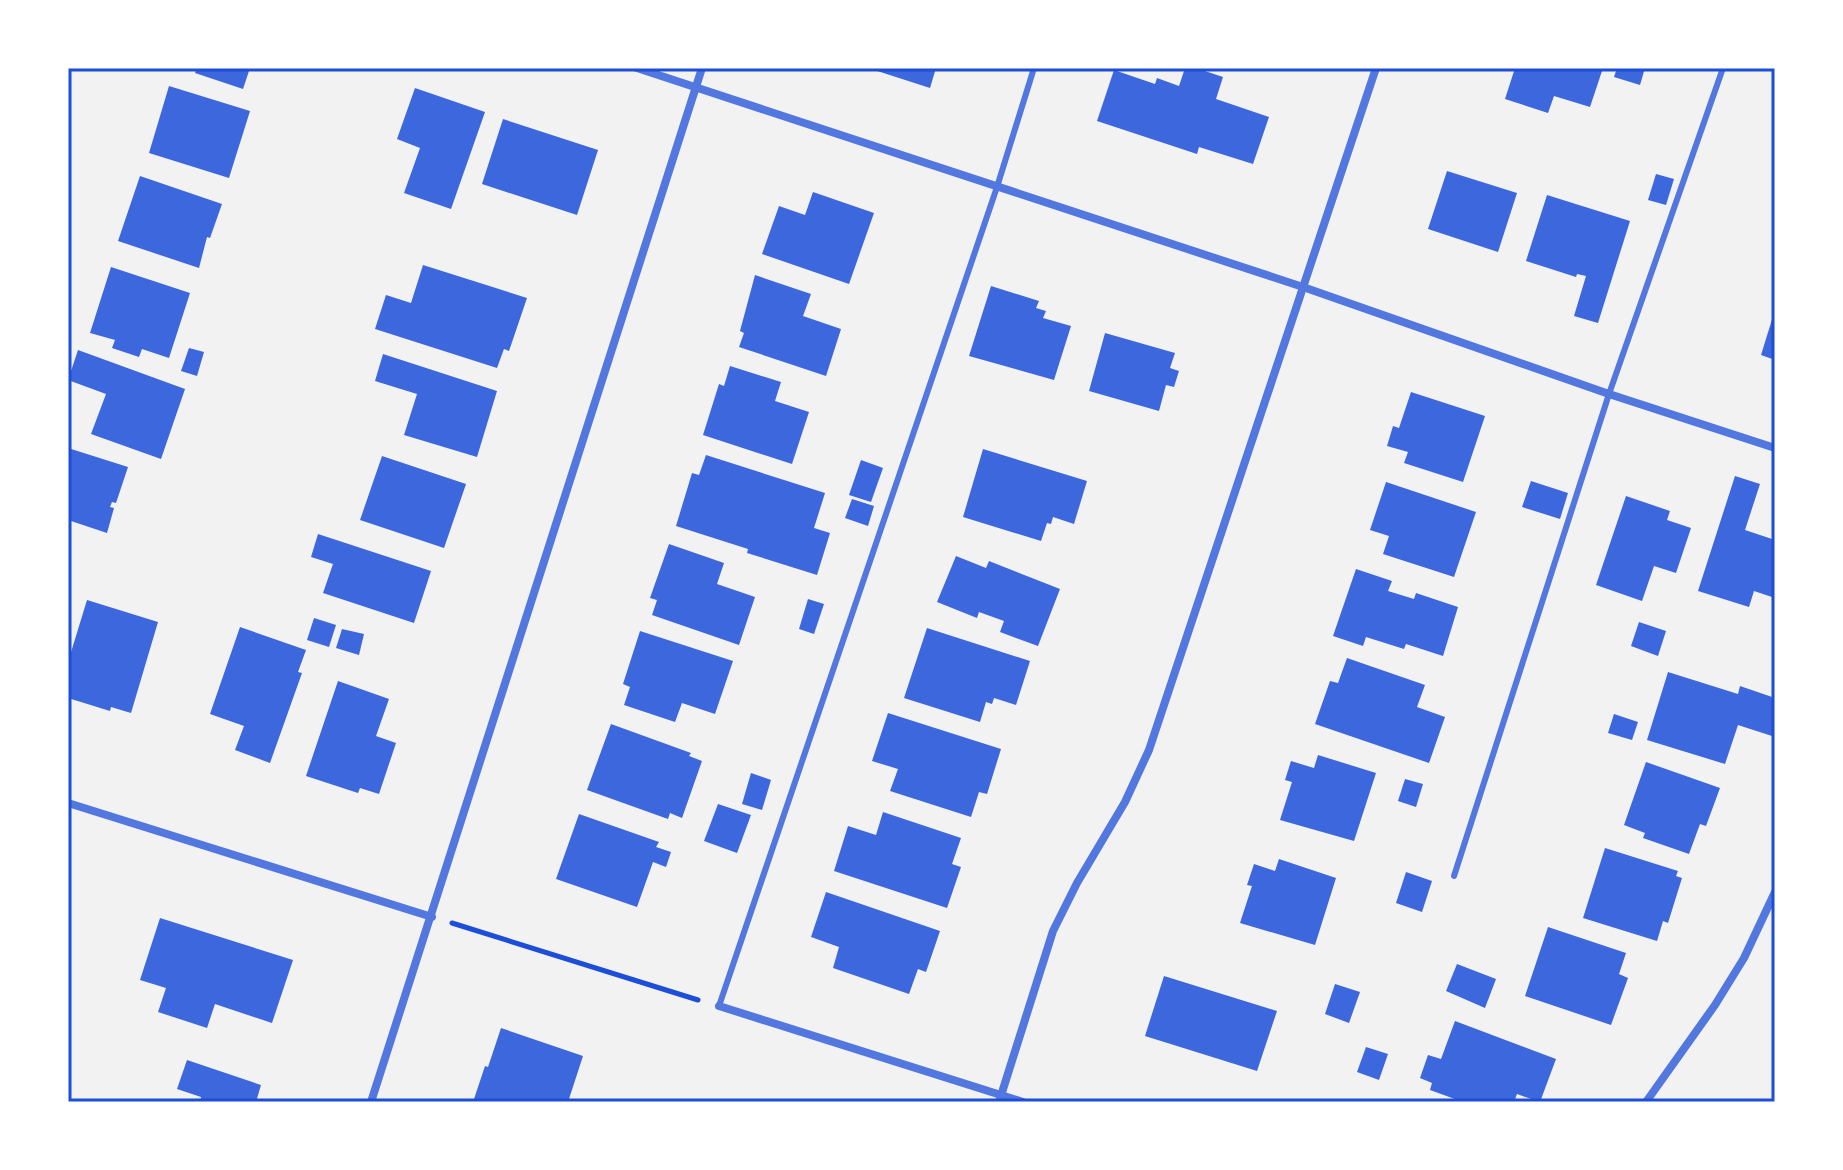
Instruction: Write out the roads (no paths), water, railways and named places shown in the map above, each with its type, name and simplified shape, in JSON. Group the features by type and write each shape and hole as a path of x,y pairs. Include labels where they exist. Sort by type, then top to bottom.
{"street":[{"path":"637,68 1303,287 1609,394 1775,448"},
{"path":"371,1102 702,68"},
{"path":"1000,1098 1053,931 1077,883 1125,802 1149,750 1376,68"},
{"path":"68,803 432,917"},
{"path":"1646,1102 1715,1005 1744,958 1775,892"},
{"path":"719,1006 1000,1098 1023,1102"}],"lane":[{"path":"719,1006 997,187 1034,68"},
{"path":"1454,876 1609,394 1723,68"}]}
